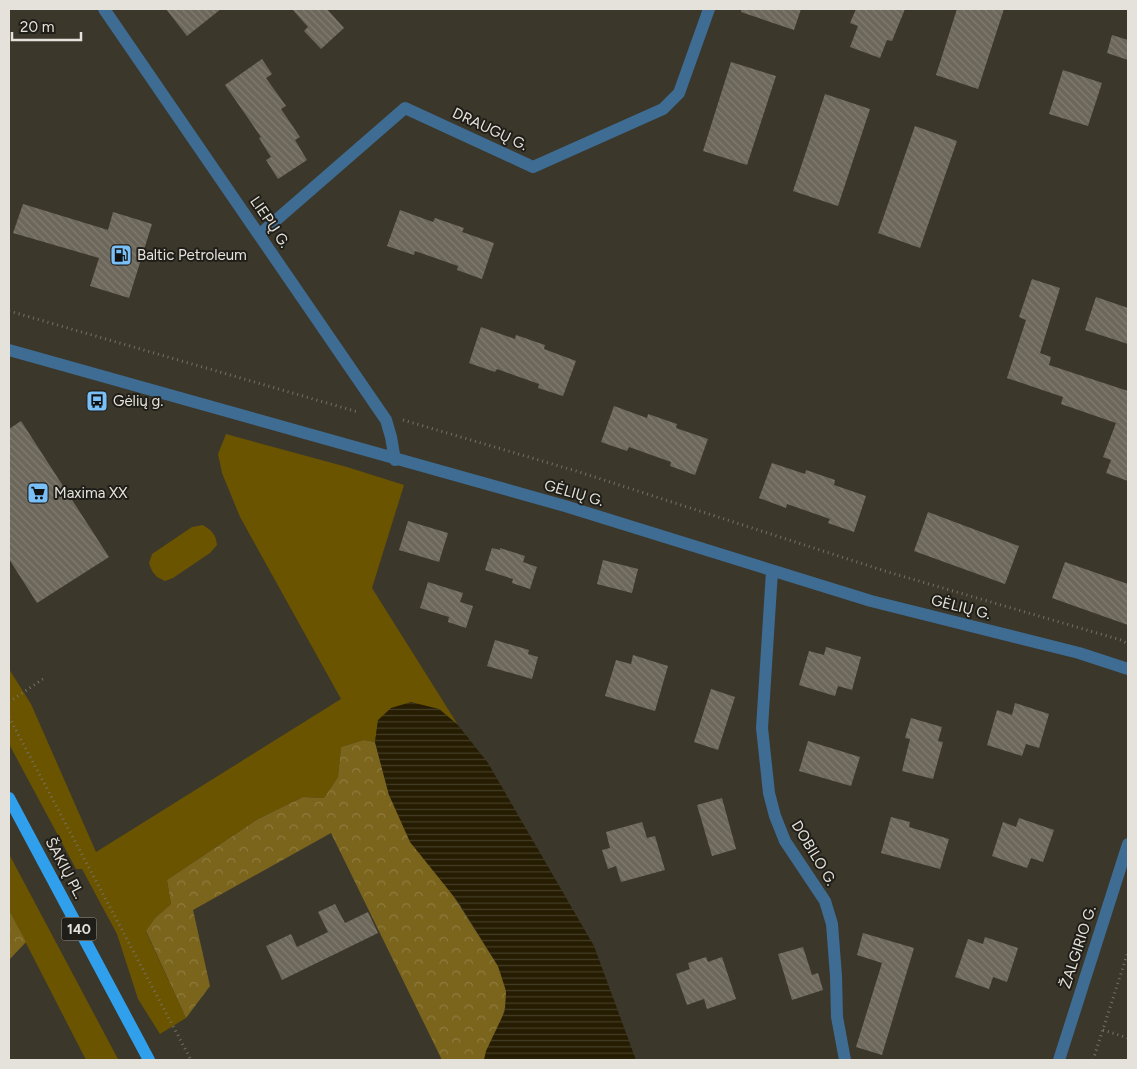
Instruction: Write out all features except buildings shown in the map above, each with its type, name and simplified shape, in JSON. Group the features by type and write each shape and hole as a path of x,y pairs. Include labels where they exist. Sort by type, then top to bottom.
{"main road":[{"name":"ŠAKIŲ PL.","path":"9,798 149,1060"}],"street":[{"name":"LIEPŲ G.","path":"104,9 386,420 392,436 395,460"},
{"name":"DRAUGŲ G.","path":"259,235 406,108 533,167 663,109 679,93 709,9"},
{"name":"GĖLIŲ G.","path":"9,350 395,460 565,506 871,601 1078,653 1128,669"},
{"name":"DOBILO G.","path":"772,571 762,728 769,793 784,841 825,901 832,924 837,1017 845,1060"},
{"name":"ŽALGIRIO G.","path":"1059,1060 1128,844"}],"path":[{"path":"9,311 386,420 405,420 576,471 888,572 1122,640 1128,644"},
{"path":"9,702 42,679"},
{"path":"9,717 191,1060"},
{"path":"1094,1060 1128,952"},
{"path":"1103,1030 1128,1038"}],"shaded area":[{"path":"226,434 347,467 404,485 372,588 458,725 439,709 378,721 375,742 364,740 341,747 338,777 324,798 303,797 258,819 167,880 171,904 155,918 146,932 186,1018 160,1034 138,999 117,934 82,869 76,869 9,744 9,669 31,704 96,852 341,699 240,517 222,473 218,454"},
{"path":"203,525 216,538 217,545 210,553 173,578 165,581 157,577 149,563 152,554 192,527"},
{"path":"411,702 439,709 458,725 488,763 594,946 636,1060 484,1060 486,1051 505,1011 506,991 498,966 459,903 410,842 389,795 375,742 378,720 391,708"},
{"path":"9,854 118,1060 86,1060 9,910"}],"green space":[{"path":"364,740 375,742 389,795 498,966 502,976 506,990 506,1002 502,1019 484,1060 442,1060 331,833 193,910 210,986 186,1018 146,931 155,918 171,904 167,880 258,819 303,797 324,798 338,777 341,747"},
{"path":"9,910 26,942 9,960"}],"place":[{"name":"Baltic Petroleum","path":"121,255"},
{"name":"Gėlių g.","path":"97,401"},
{"name":"Maxima XX","path":"38,493"}]}
